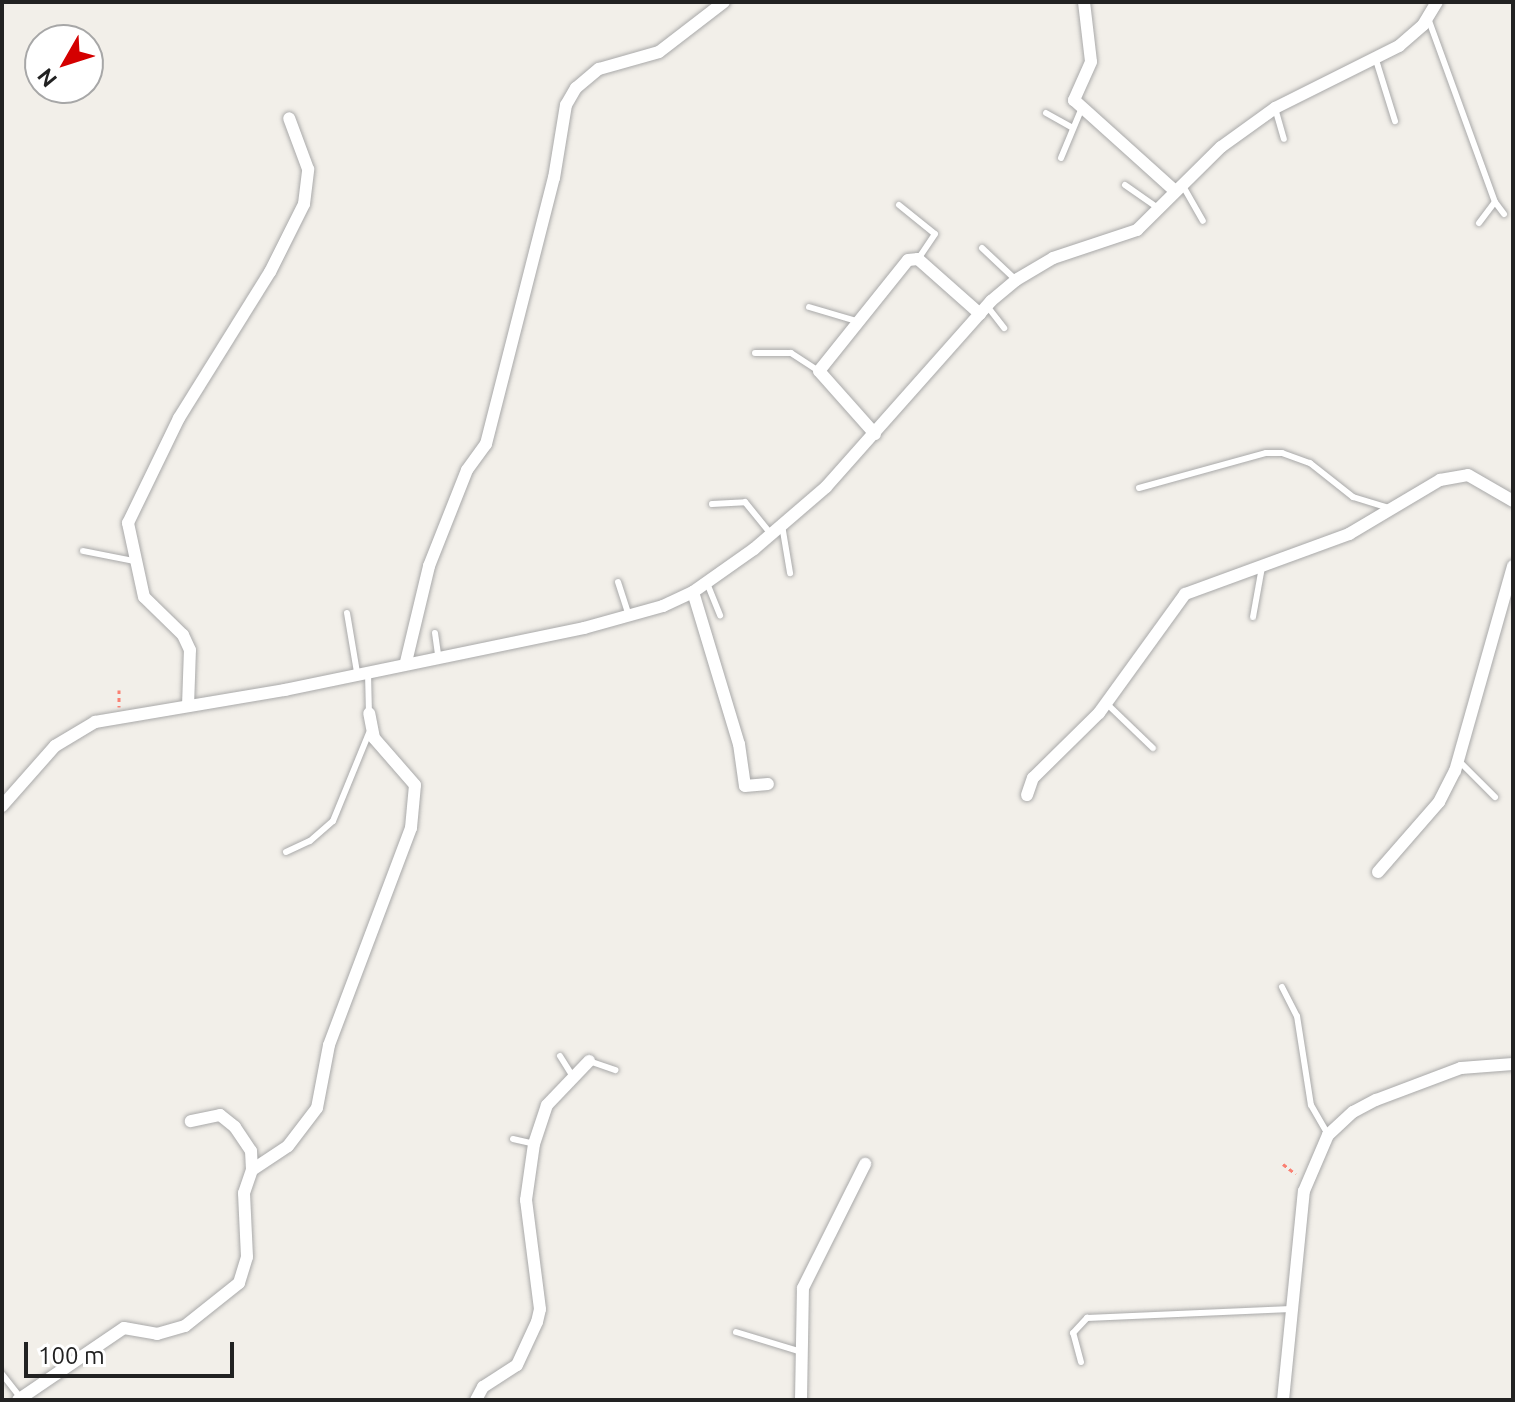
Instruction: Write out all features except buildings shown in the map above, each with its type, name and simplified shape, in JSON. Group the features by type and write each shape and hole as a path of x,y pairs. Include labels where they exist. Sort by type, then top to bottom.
{"street":[{"path":"406,662 429,566 467,470 486,444 554,178 566,105 576,88 599,69 659,52 724,2"},
{"path":"1084,2 1091,62 1074,93 1081,110 1178,188"},
{"path":"2,806 49,752 82,727 629,616 693,592 782,525 875,434 983,310 1016,280 1053,258 1137,230 1221,147 1275,108 1376,60 1428,18 1437,2"},
{"path":"188,706 190,650 183,635 144,597 135,561 131,511 304,204 308,169 289,118"},
{"path":"875,434 819,371 856,321 908,260 918,259 983,310"},
{"path":"1027,795 1033,778 1106,703 1185,594 1349,534 1440,480 1457,476 1478,479 1513,501"},
{"path":"1378,872 1439,802 1459,761 1513,566"},
{"path":"693,592 739,744 745,786 768,784"},
{"path":"252,1170 288,1146 317,1108 329,1045 411,828 415,785 374,738 369,713"},
{"path":"476,1400 483,1387 517,1365 540,1309 526,1200 534,1144 547,1105 589,1061"},
{"path":"1283,1400 1307,1182 1328,1135 1353,1112 1376,1100 1461,1068 1513,1064"},
{"path":"20,1399 124,1328 170,1331 233,1292 247,1257 244,1193 252,1170 251,1151 228,1119 212,1115 191,1121"},
{"path":"801,1400 800,1299 807,1274 865,1164"}],"lane":[{"path":"1428,18 1495,202 1504,214"},
{"path":"1376,60 1395,121"},
{"path":"1275,108 1284,139"},
{"path":"1061,158 1081,110"},
{"path":"1046,113 1073,128"},
{"path":"1125,185 1158,208"},
{"path":"1178,188 1203,221"},
{"path":"1479,223 1495,202"},
{"path":"899,205 935,234 918,259"},
{"path":"982,248 1016,280"},
{"path":"809,307 856,321"},
{"path":"983,310 1004,328"},
{"path":"755,353 791,353 819,371"},
{"path":"1139,488 1282,453 1310,463 1353,497 1392,509"},
{"path":"712,504 745,502 771,534"},
{"path":"782,525 790,573"},
{"path":"83,551 135,561"},
{"path":"1253,617 1262,567"},
{"path":"618,582 629,616"},
{"path":"707,583 720,616"},
{"path":"286,852 310,841 333,821 369,735 363,671 347,613"},
{"path":"435,633 438,655"},
{"path":"1106,703 1153,748"},
{"path":"1459,761 1495,797"},
{"path":"1282,987 1297,1016 1311,1105 1328,1135"},
{"path":"560,1056 573,1078"},
{"path":"589,1061 615,1070"},
{"path":"513,1139 534,1144"},
{"path":"1081,1362 1073,1333 1087,1318 1295,1309"},
{"path":"736,1332 802,1352"},
{"path":"2,1374 20,1399"}],"path":[{"path":"1283,1164 1307,1182"}]}
